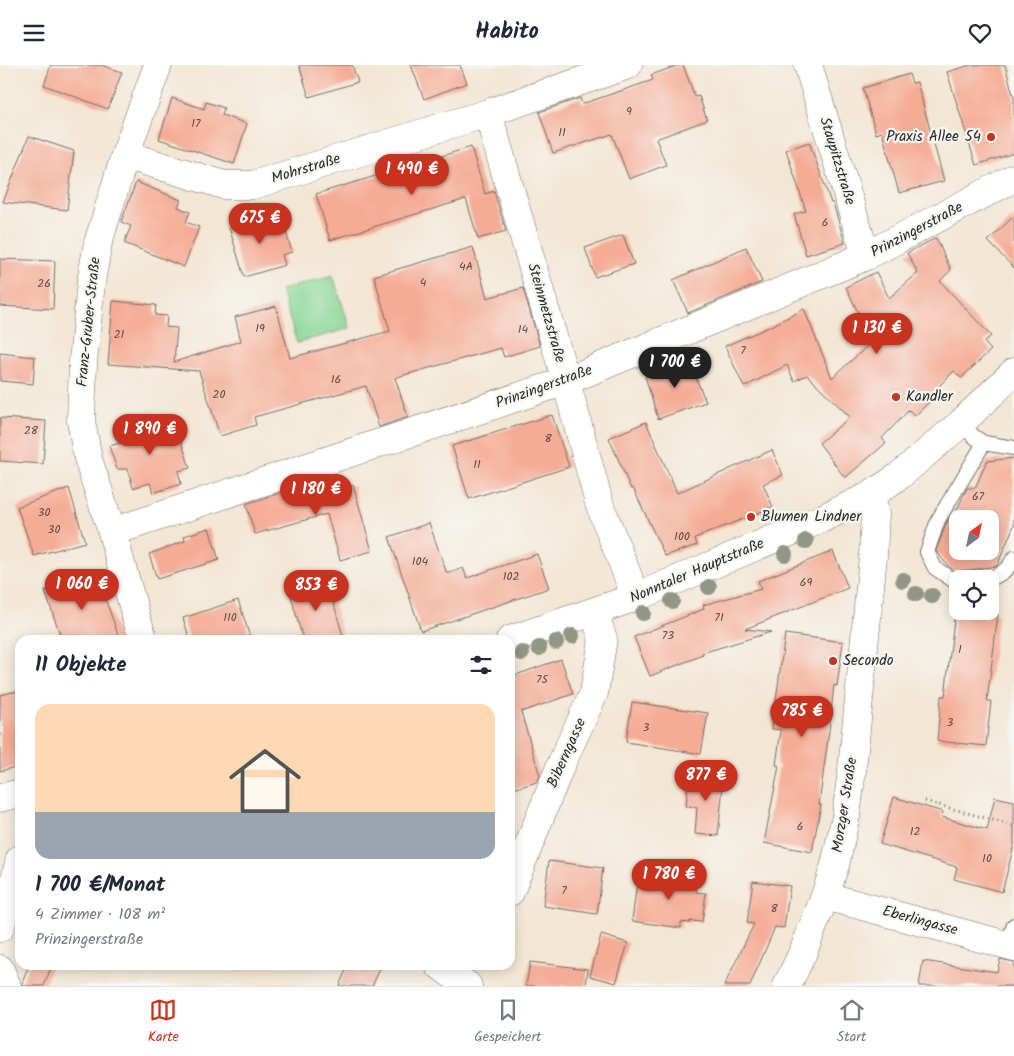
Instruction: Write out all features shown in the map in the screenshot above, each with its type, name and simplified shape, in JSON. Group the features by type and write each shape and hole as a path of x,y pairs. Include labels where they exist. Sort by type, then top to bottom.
{"street":[{"name":"Franz-Gruber-Straße","path":"142,635 88,459 81,421 82,371 91,282 98,243 125,155 158,65"},
{"name":"Mohrstraße","path":"125,155 224,185 253,185 488,113 628,65"},
{"name":"Staupitzstraße","path":"808,65 866,256"},
{"name":"Steinmetzstraße","path":"488,113 566,381 600,506 636,597"},
{"name":"Prinzingerstraße","path":"112,532 566,381 866,256 1014,178"},
{"name":"Nonntaler Hauptstraße","path":"515,638 636,597 812,523 871,495 899,476 960,424 1014,372"},
{"name":"Morzger Straße","path":"787,986 803,952 825,895 835,865 846,816 874,542 875,513 871,495"},
{"name":"Biberngasse","path":"515,880 562,762 594,693 603,639 594,612"},
{"path":"0,798 15,794"},
{"path":"0,929 15,879"},
{"name":"Eberlingasse","path":"825,895 913,928 1012,939"},
{"path":"0,969 7,986"},
{"path":"448,970 466,980"}],"lane":[{"path":"960,424 984,443 1014,448"},
{"path":"949,577 935,567 926,552 938,520 984,443"},
{"path":"999,576 1010,565 1014,557"}],"path":[{"path":"925,801 1014,826"}],"green space":[{"path":"333,276 350,328 297,343 281,290"}],"building":[{"path":"51,65 101,65 122,72 108,109 44,85"},
{"path":"299,65 352,65 358,82 309,97"},
{"path":"411,65 460,65 467,83 424,99"},
{"path":"683,65 695,97 699,96 707,120 656,139 666,165 629,179 612,134 553,153 539,112 580,98 582,104 653,80 651,75"},
{"path":"971,65 1005,65 1014,98 1014,153 976,165 947,72"},
{"path":"909,74 912,83 917,82 944,181 899,193 882,132 876,134 863,88"},
{"path":"172,98 204,109 206,102 224,108 222,115 247,124 234,164 159,139"},
{"path":"29,136 74,151 67,210 3,202"},
{"path":"809,142 831,203 833,203 845,243 806,255 794,214 806,211 786,150"},
{"path":"471,147 485,194 494,191 506,231 478,239 466,199 330,240 316,194"},
{"path":"136,182 181,200 178,207 190,212 186,222 199,227 184,267 124,243 131,226 121,222"},
{"path":"271,214 274,225 283,222 292,252 282,255 285,265 244,277 229,227"},
{"path":"1014,216 1014,268 988,241"},
{"path":"623,235 634,264 595,277 585,248"},
{"path":"936,238 951,270 940,281 991,336 984,342 991,350 961,378 954,371 928,397 931,400 915,416 909,410 882,438 886,443 845,478 819,443 850,417 807,375 794,381 787,365 744,387 725,346 804,309 832,378 872,342 846,287 876,272 889,298 918,273 907,253"},
{"path":"473,247 487,298 523,288 540,346 504,357 501,348 395,378 408,417 379,427 366,386 254,417 256,425 220,436 199,371 108,364 113,301 156,305 155,315 167,316 166,327 177,328 174,362 241,341 235,317 276,306 290,358 390,331 374,276"},
{"path":"746,247 762,282 688,313 673,280"},
{"path":"0,259 55,261 53,309 0,306"},
{"path":"0,353 35,357 33,384 0,381"},
{"path":"688,359 706,402 658,419 645,376"},
{"path":"552,415 569,467 469,499 452,446"},
{"path":"0,418 46,421 43,464 0,461"},
{"path":"151,419 155,430 165,426 169,439 179,435 190,468 178,471 181,484 153,493 150,483 133,488 128,469 117,469 109,446 120,443 116,430"},
{"path":"646,422 677,493 772,450 783,475 763,484 773,507 695,538 697,545 665,556 633,488 631,489 609,438"},
{"path":"1014,458 1014,525 997,566 970,570 954,570 948,566 936,551 949,519 949,560 999,560 999,510 957,510 967,488 975,488 987,461"},
{"path":"353,485 372,551 340,560 327,514 255,534 246,504 301,486 305,499"},
{"path":"69,488 85,542 34,556 17,507"},
{"path":"429,523 447,574 463,568 467,578 537,554 549,588 421,631 389,537"},
{"path":"209,528 219,560 157,579 149,554 185,541 184,536"},
{"path":"833,551 848,588 745,629 771,632 702,653 703,655 650,676 634,637 704,609 703,605 761,589 758,581"},
{"path":"96,573 118,635 60,635 45,591"},
{"path":"327,579 343,635 302,635 289,589"},
{"path":"238,600 249,635 188,635 183,618"},
{"path":"954,620 997,620 987,701 991,701 986,746 937,741 941,696 945,696"},
{"path":"785,634 843,642 837,686 834,685 819,804 821,805 812,852 764,843 779,766 776,765 781,730 772,729"},
{"path":"561,659 573,694 521,712 540,776 537,782 515,789 515,682 515,675"},
{"path":"15,691 15,767 0,771 0,695"},
{"path":"632,702 708,713 701,754 626,742"},
{"path":"689,773 724,776 718,836 695,834 697,807 686,806"},
{"path":"894,797 943,812 942,817 987,830 995,797 1014,801 1014,845 1002,892 954,879 957,867 880,844"},
{"path":"549,861 603,868 597,914 543,906"},
{"path":"663,871 688,875 687,880 697,882 696,892 706,893 702,922 681,922 681,928 632,921 637,882 651,884 652,875 662,876"},
{"path":"753,881 790,886 784,928 775,927 750,986 724,986 754,924 747,923"},
{"path":"601,935 628,943 616,983 590,976"},
{"path":"1000,959 1014,962 1014,986 919,986 923,961 997,972"},
{"path":"530,962 588,969 586,986 526,986"},
{"path":"27,970 50,970 44,986 22,986"},
{"path":"346,970 380,970 372,986 339,986"}],"place":[{"name":"Praxis Allee 54","path":"991,137"},
{"name":"Kandler","path":"896,397"},
{"name":"Blumen Lindner","path":"751,517"},
{"name":"Secondo","path":"833,661"}]}
